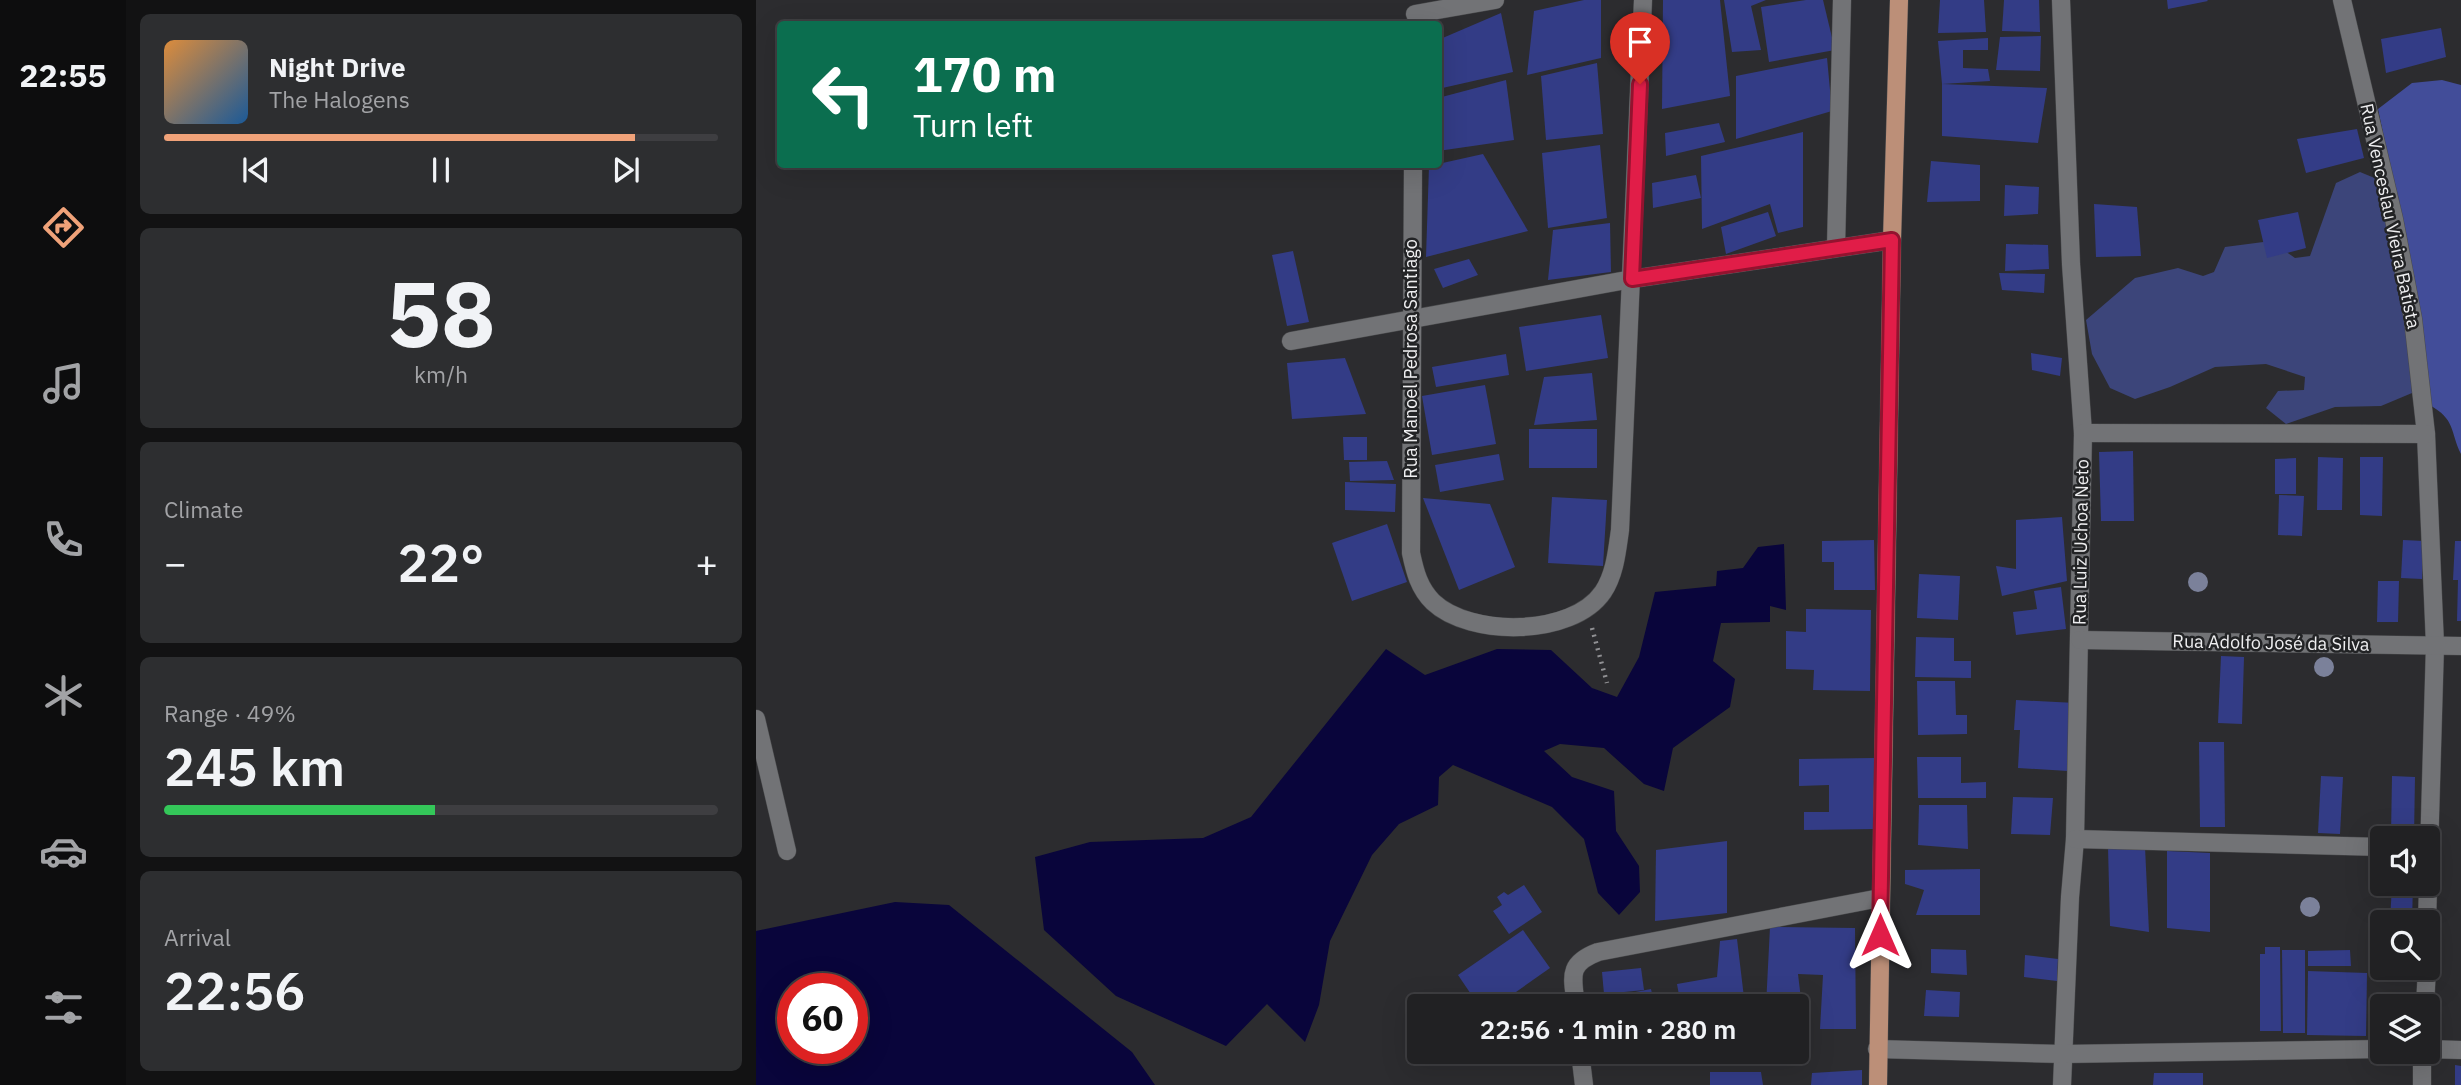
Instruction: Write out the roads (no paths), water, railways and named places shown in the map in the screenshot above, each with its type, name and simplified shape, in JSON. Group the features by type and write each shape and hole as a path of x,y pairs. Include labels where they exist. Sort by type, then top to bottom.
{"main road":[{"path":"1878,1085 1892,240 1899,0"}],"street":[{"path":"1415,13 1495,0"},
{"path":"1632,279 1643,0"},
{"path":"1836,247 1842,0"},
{"name":"Rua Luiz Uchoa Neto","path":"2061,0 2071,264 2083,433 2076,839 2070,897 2062,1085"},
{"name":"Rua Venceslau Vieira Batista","path":"2342,0 2394,219 2413,319 2426,434 2435,645 2429,826"},
{"name":"Rua Manoel Pedrosa Santiago","path":"1413,168 1410,554 1422,590 1434,603 1449,612 1473,621 1513,626 1547,624 1560,621 1587,607 1603,592 1614,567 1620,530 1632,279"},
{"path":"1291,341 1632,279 1892,240"},
{"path":"2083,433 2426,434"},
{"name":"Rua Adolfo José da Silva","path":"2080,640 2461,646"},
{"path":"756,720 787,851"},
{"path":"2076,839 2370,848"},
{"path":"1574,994 1572,976 1578,963 1587,956 1619,947 1880,898"},
{"path":"1877,1049 2063,1054 2370,1049"},
{"path":"2440,1049 2461,1050"},
{"path":"1581,1064 1584,1085"},
{"path":"2422,1064 2422,1085"}]}
